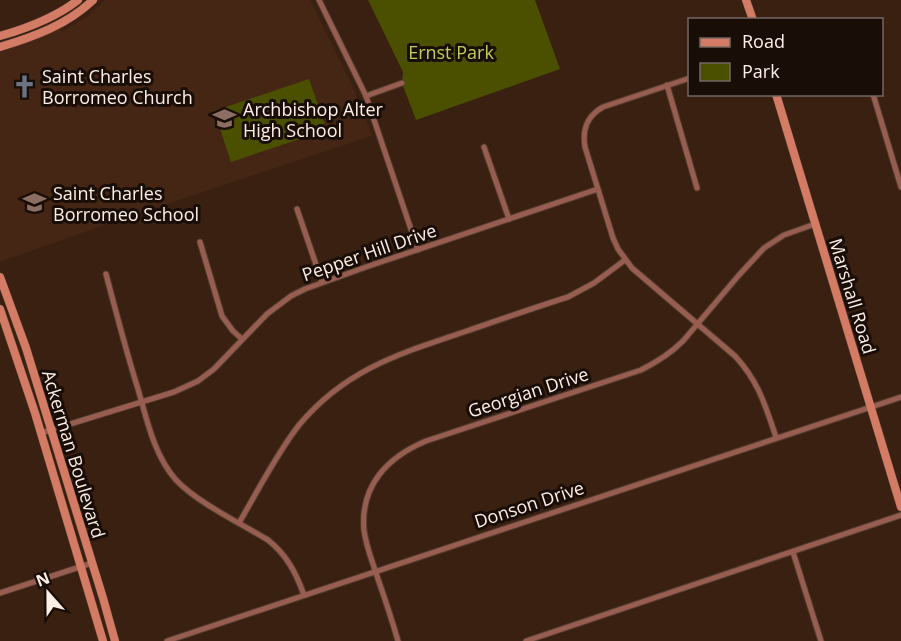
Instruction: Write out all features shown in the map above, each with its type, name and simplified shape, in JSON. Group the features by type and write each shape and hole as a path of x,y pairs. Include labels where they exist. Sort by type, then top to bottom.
{"street":[{"path":"0,36 54,16 78,0"},
{"path":"0,47 59,24 93,0"},
{"path":"319,0 366,96 418,250"},
{"path":"746,0 752,18"},
{"path":"688,79 603,107 591,116 585,126 584,142 613,238 625,260 735,356 752,377 764,402 776,437"},
{"path":"366,96 402,82"},
{"path":"667,86 697,188"},
{"name":"Marshall Road","path":"777,96 901,507"},
{"path":"874,96 901,187"},
{"path":"484,147 509,219"},
{"name":"Pepper Hill Drive","path":"41,433 174,392 198,381 214,369 261,319 279,304 305,289 598,189"},
{"path":"297,209 322,282"},
{"name":"Georgian Drive","path":"398,641 365,532 365,511 369,494 382,470 396,457 426,441 647,367 664,358 674,350 764,248 784,236 815,224"},
{"path":"200,242 222,316 242,339"},
{"path":"239,523 298,426 326,397 356,375 392,356 575,294 625,260"},
{"path":"105,274 142,402 161,458 172,474 197,498 268,540 285,556 297,575 304,595"},
{"name":"Ackerman Boulevard","path":"0,277 26,348 115,641"},
{"path":"0,311 12,308"},
{"name":"Ackerman Boulevard","path":"0,311 41,433 103,641"},
{"name":"Donson Drive","path":"167,641 901,397"},
{"path":"526,641 901,515"},
{"path":"793,552 821,641"},
{"path":"0,593 92,563"}],"shaded area":[{"name":"Archbishop Alter High School","path":"105,0 310,0 353,87 372,136 0,262 0,47 59,24 62,32 89,15"}],"green space":[{"name":"Ernst Park","path":"368,0 535,0 560,69 416,120 402,83 403,72"},
{"path":"309,79 327,130 231,162 214,111"}],"place":[{"name":"Saint Charles Borromeo Church","path":"24,86"},
{"name":"Archbishop Alter High School","path":"225,119"},
{"name":"Saint Charles Borromeo School","path":"35,203"}]}
